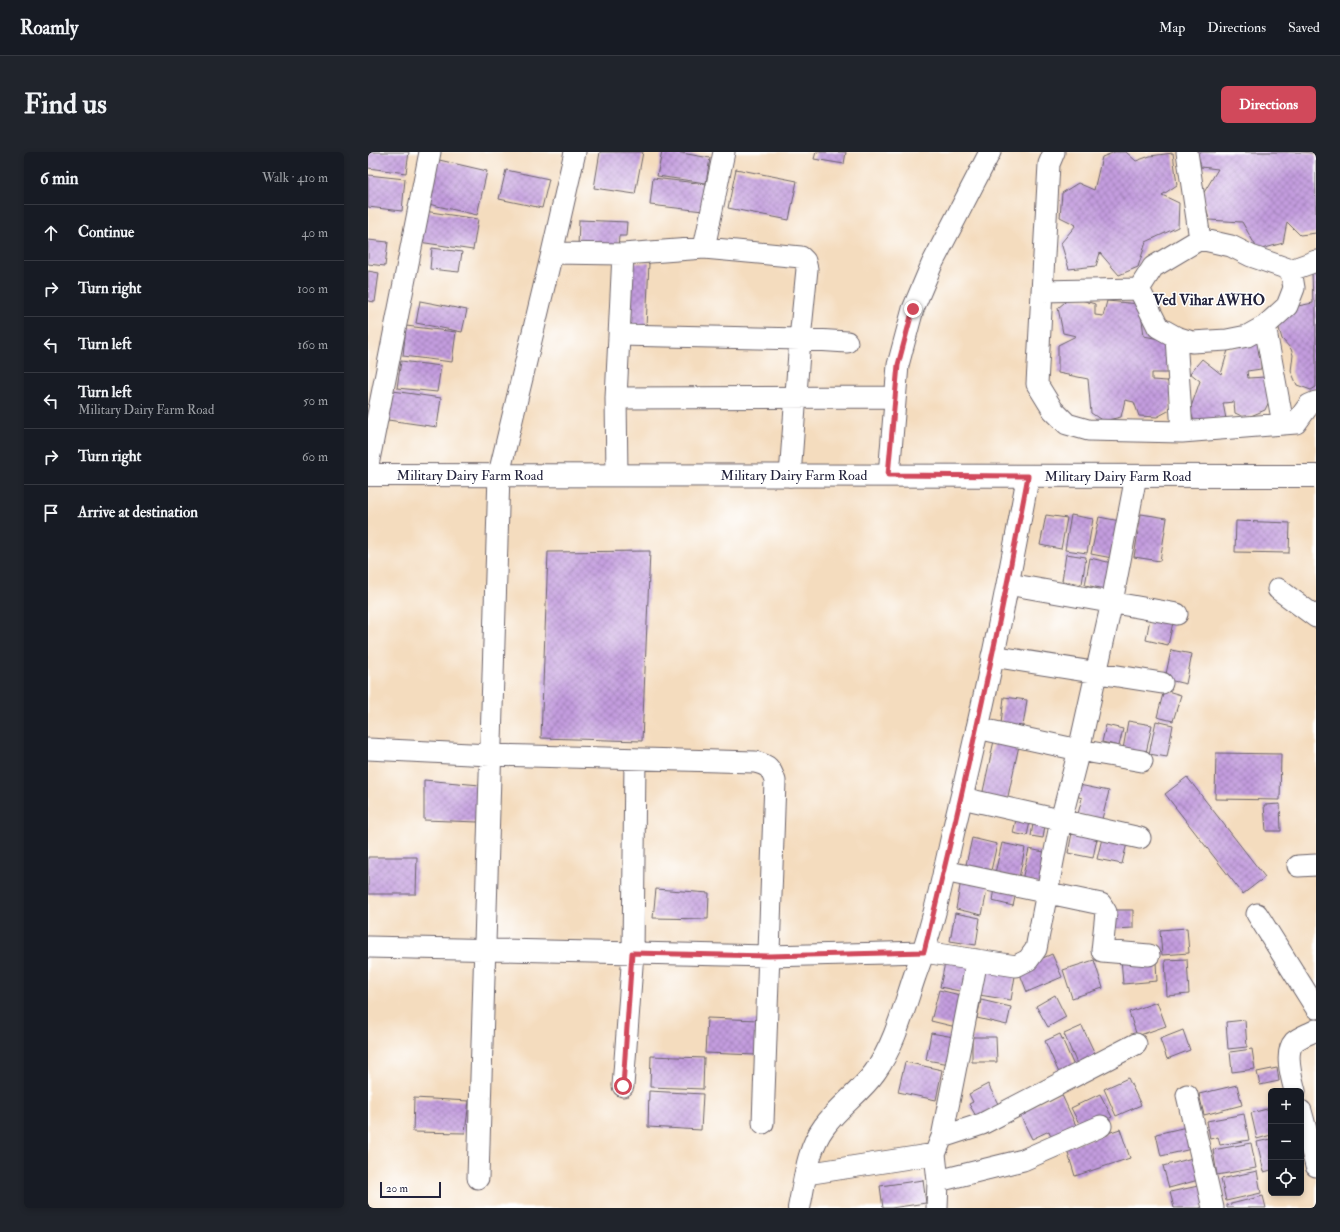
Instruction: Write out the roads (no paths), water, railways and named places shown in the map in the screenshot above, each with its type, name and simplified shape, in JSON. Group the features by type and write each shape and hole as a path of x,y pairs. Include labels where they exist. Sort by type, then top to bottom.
{"main road":[{"name":"Military Dairy Farm Road","path":"368,474 1316,476"},
{"path":"800,1208 814,1142 824,1126 874,1073 889,1046 924,952 962,798 1008,584 1028,476"}],"street":[{"path":"368,465 430,152"},
{"path":"478,1178 499,474 575,152"},
{"path":"704,248 724,152"},
{"path":"888,475 898,365 913,309 932,264 990,152"},
{"path":"1054,152 1049,164 1037,384 1053,410 1066,424 1088,430 1182,432 1296,423 1309,405 1316,402"},
{"path":"1187,152 1200,239"},
{"path":"1139,289 1153,267 1200,239 1231,246 1251,256 1291,270 1316,261"},
{"path":"552,253 623,254 704,248 801,257 805,261 808,269 800,339 790,476"},
{"path":"617,475 616,398 623,254"},
{"path":"1139,289 1158,327 1176,337 1192,342 1227,340 1247,336 1266,326 1287,306 1294,288 1291,270"},
{"path":"1042,290 1139,289"},
{"path":"1266,326 1283,424"},
{"path":"619,335 800,339 847,342"},
{"path":"1176,337 1182,432"},
{"path":"616,398 895,397"},
{"path":"368,947 769,956 924,952 1016,966 1028,960 1036,949 1061,820 1097,673 1136,476"},
{"path":"1008,584 1177,614"},
{"path":"1278,589 1316,617"},
{"path":"992,656 1162,683"},
{"path":"977,728 1079,750 1142,761"},
{"path":"368,749 490,755 755,762 765,764 772,771 775,781 764,1123"},
{"path":"623,1086 632,953 636,759"},
{"path":"962,798 1140,838"},
{"path":"944,871 1101,904 1106,912 1102,950 1149,955"},
{"path":"1257,914 1316,1008"},
{"path":"937,1208 938,1146 977,960"},
{"path":"1295,1088 1290,1069 1290,1050 1293,1042 1316,1030"},
{"path":"806,1174 938,1146 1136,1044"},
{"path":"1187,1095 1212,1208"},
{"path":"1304,1122 1316,1166"},
{"path":"938,1181 1023,1160 1102,1126"}],"district":[{"name":"Ved Vihar AWHO","path":"1209,300"}]}
